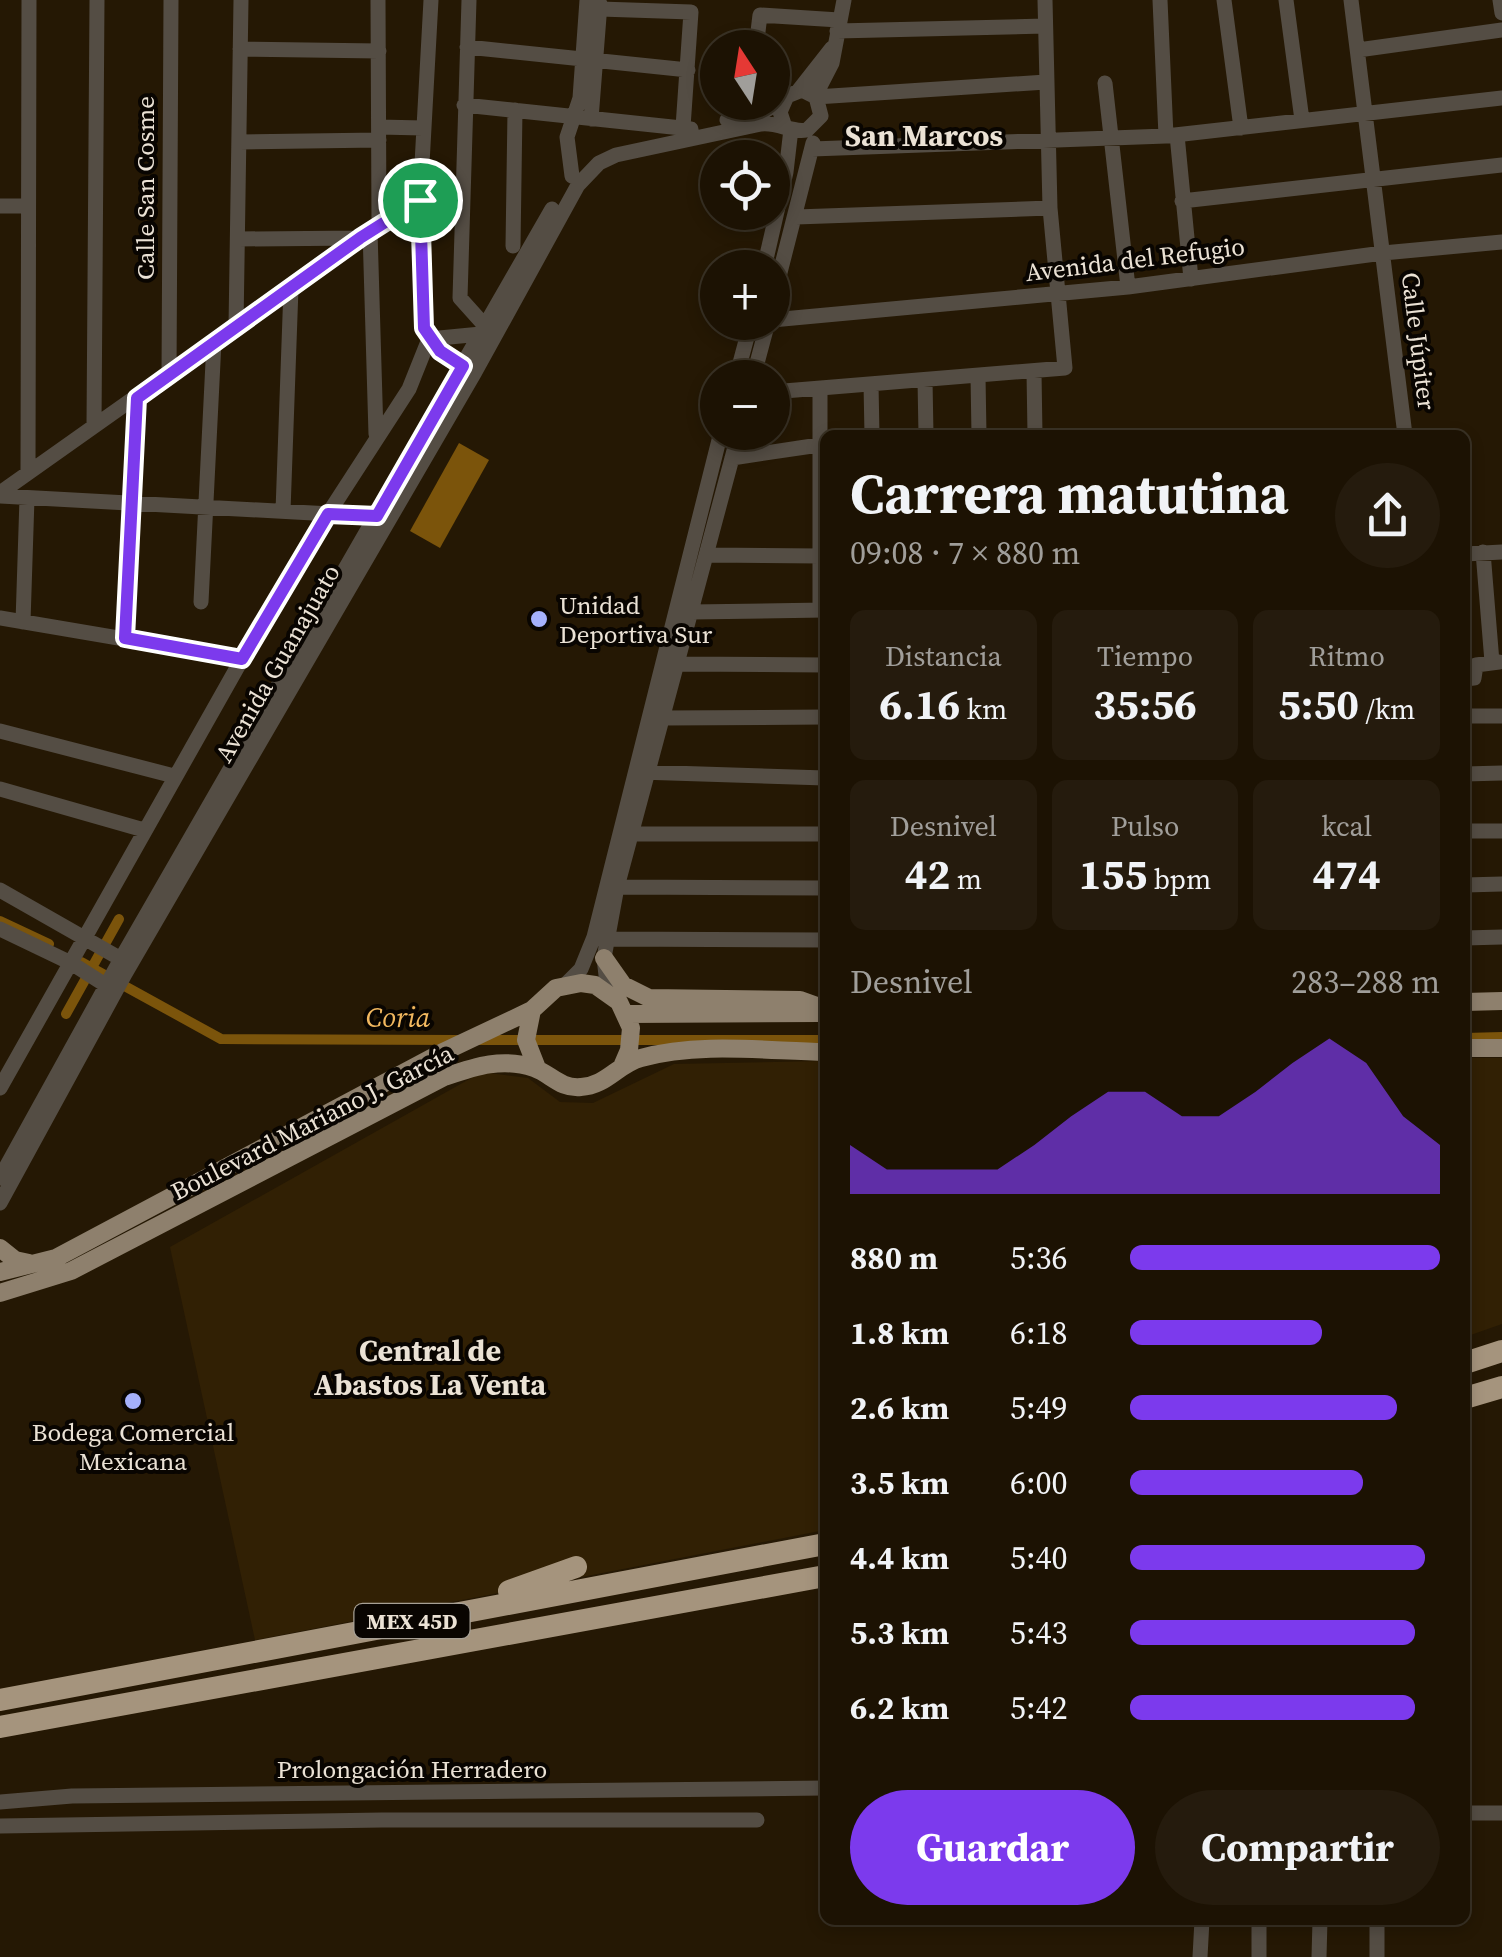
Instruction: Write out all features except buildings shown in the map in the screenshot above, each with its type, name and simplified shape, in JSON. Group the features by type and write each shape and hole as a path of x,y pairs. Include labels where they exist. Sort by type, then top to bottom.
{"highway":[{"path":"1470,1361 1502,1351"},
{"path":"1470,1397 1502,1387"},
{"name":"MEX 45D","path":"0,1700 820,1545"},
{"path":"392,1625 576,1567"},
{"name":"MEX 45D","path":"0,1728 820,1577"}],"main road":[{"path":"605,948 623,985 648,998 800,1000 820,1009"},
{"path":"533,1062 530,1017 546,994 566,984 580,983 608,992 629,1021 626,1057"},
{"path":"1470,1002 1502,1001"},
{"path":"629,1021 820,1011"},
{"name":"Boulevard Mariano J. García","path":"0,1272 56,1258 439,1054 490,1029 530,1017"},
{"path":"1470,1048 1502,1048"},
{"name":"Boulevard Mariano J. García","path":"0,1293 71,1271 444,1077 487,1063 533,1062 553,1082 584,1088 599,1084 626,1057 709,1051 820,1052"},
{"path":"0,1248 15,1260 35,1265"}],"street":[{"path":"28,473 29,0"},
{"path":"94,426 97,0"},
{"name":"Calle San Cosme","path":"168,376 171,0"},
{"path":"236,326 241,0"},
{"path":"376,438 370,232 379,133 378,0"},
{"path":"0,1088 74,964 144,830 242,659 328,514 409,389 429,340 423,316 420,200 431,0"},
{"path":"429,340 483,330 460,298 469,0"},
{"path":"768,250 786,172 788,126 780,112 829,72 844,0"},
{"path":"790,391 1065,368 1050,208 1045,0"},
{"path":"1160,0 1171,136 1191,279"},
{"path":"1224,0 1240,128"},
{"path":"1286,0 1302,120"},
{"name":"Calle Júpiter","path":"1350,0 1368,113 1404,430"},
{"path":"1500,0 1502,12"},
{"path":"582,170 567,137 583,118 595,2 692,12 687,128"},
{"path":"758,30 760,15 838,25 1045,26"},
{"path":"1358,50 1502,30"},
{"path":"468,47 688,70"},
{"path":"240,49 379,51"},
{"path":"582,170 614,146 765,110 803,95 1046,82"},
{"path":"1105,83 1128,287"},
{"path":"787,250 815,126 822,112 803,95"},
{"path":"812,149 1171,136 1502,98"},
{"path":"464,105 687,128"},
{"path":"513,246 515,110"},
{"path":"582,170 616,155 753,125 788,126 803,131 815,126"},
{"path":"240,142 423,128"},
{"path":"1182,201 1502,165"},
{"name":"Avenida Guanajuato","path":"384,517 483,330 582,170"},
{"name":"Avenida Guanajuato","path":"0,1178 113,973 384,517 569,199 582,170"},
{"path":"0,495 420,200"},
{"path":"0,206 27,206"},
{"path":"796,216 1050,208"},
{"path":"239,239 370,232"},
{"name":"Avenida del Refugio","path":"790,319 1128,287 1383,253 1502,242"},
{"path":"284,511 290,288"},
{"path":"429,340 463,366"},
{"path":"201,602 214,342"},
{"path":"1034,372 1035,430"},
{"path":"978,376 980,430"},
{"path":"926,380 926,430"},
{"path":"872,384 872,430"},
{"path":"820,389 820,467"},
{"path":"125,638 137,398"},
{"path":"732,458 819,445"},
{"path":"608,992 605,948 617,888 717,450"},
{"path":"566,984 581,969 594,937 642,773 663,718 733,450"},
{"path":"0,495 384,517"},
{"path":"22,622 27,498"},
{"path":"1470,678 1474,678 1476,665 1497,662 1483,552"},
{"path":"1470,553 1502,552"},
{"path":"708,554 820,556"},
{"path":"691,612 820,610"},
{"path":"0,618 242,659"},
{"path":"675,664 820,665"},
{"path":"1470,716 1502,716"},
{"path":"663,718 820,717"},
{"path":"0,732 174,776"},
{"path":"642,773 820,778"},
{"path":"1470,774 1502,773"},
{"path":"0,788 144,830"},
{"path":"1470,831 1502,830"},
{"path":"631,834 820,834"},
{"path":"1470,885 1502,884"},
{"path":"617,888 820,888"},
{"path":"0,890 86,939 113,973"},
{"path":"0,929 74,964 113,973"},
{"path":"1470,938 1502,937"},
{"path":"605,948 820,940"},
{"name":"Avenida Guanajuato","path":"0,1203 113,973"},
{"name":"Prolongación Herradero","path":"0,1802 72,1796 820,1788"},
{"path":"1470,1813 1502,1813"},
{"path":"0,1826 757,1820"},
{"path":"1200,1957 1202,1925"},
{"path":"1258,1957 1259,1925"},
{"path":"1318,1957 1320,1925"},
{"path":"1376,1925 1376,1957"}],"shaded area":[{"path":"459,443 489,460 440,548 410,531"},
{"path":"1470,1058 1502,1058 1502,1324 1470,1335"},
{"path":"820,1061 820,1531 255,1640 170,1247 482,1072 528,1078 560,1102 593,1103 674,1064"}],"waterway":[{"name":"Coria","path":"66,1014 119,919"},
{"name":"Coria","path":"0,921 49,944"},
{"name":"Coria","path":"81,962 221,1039 459,1040"},
{"name":"Coria","path":"1470,1038 1502,1037"},
{"name":"Coria","path":"476,1040 820,1040"}],"place":[{"name":"Unidad Deportiva Sur","path":"539,619"},
{"name":"Bodega Comercial Mexicana","path":"133,1401"}],"district":[{"name":"San Marcos","path":"924,136"},
{"name":"Central de Abastos La Venta","path":"430,1368"}],"route":[{"path":"420,200 424,328 440,351 463,366 377,516 328,514 242,659 125,638 137,398 360,238 420,200"}]}
